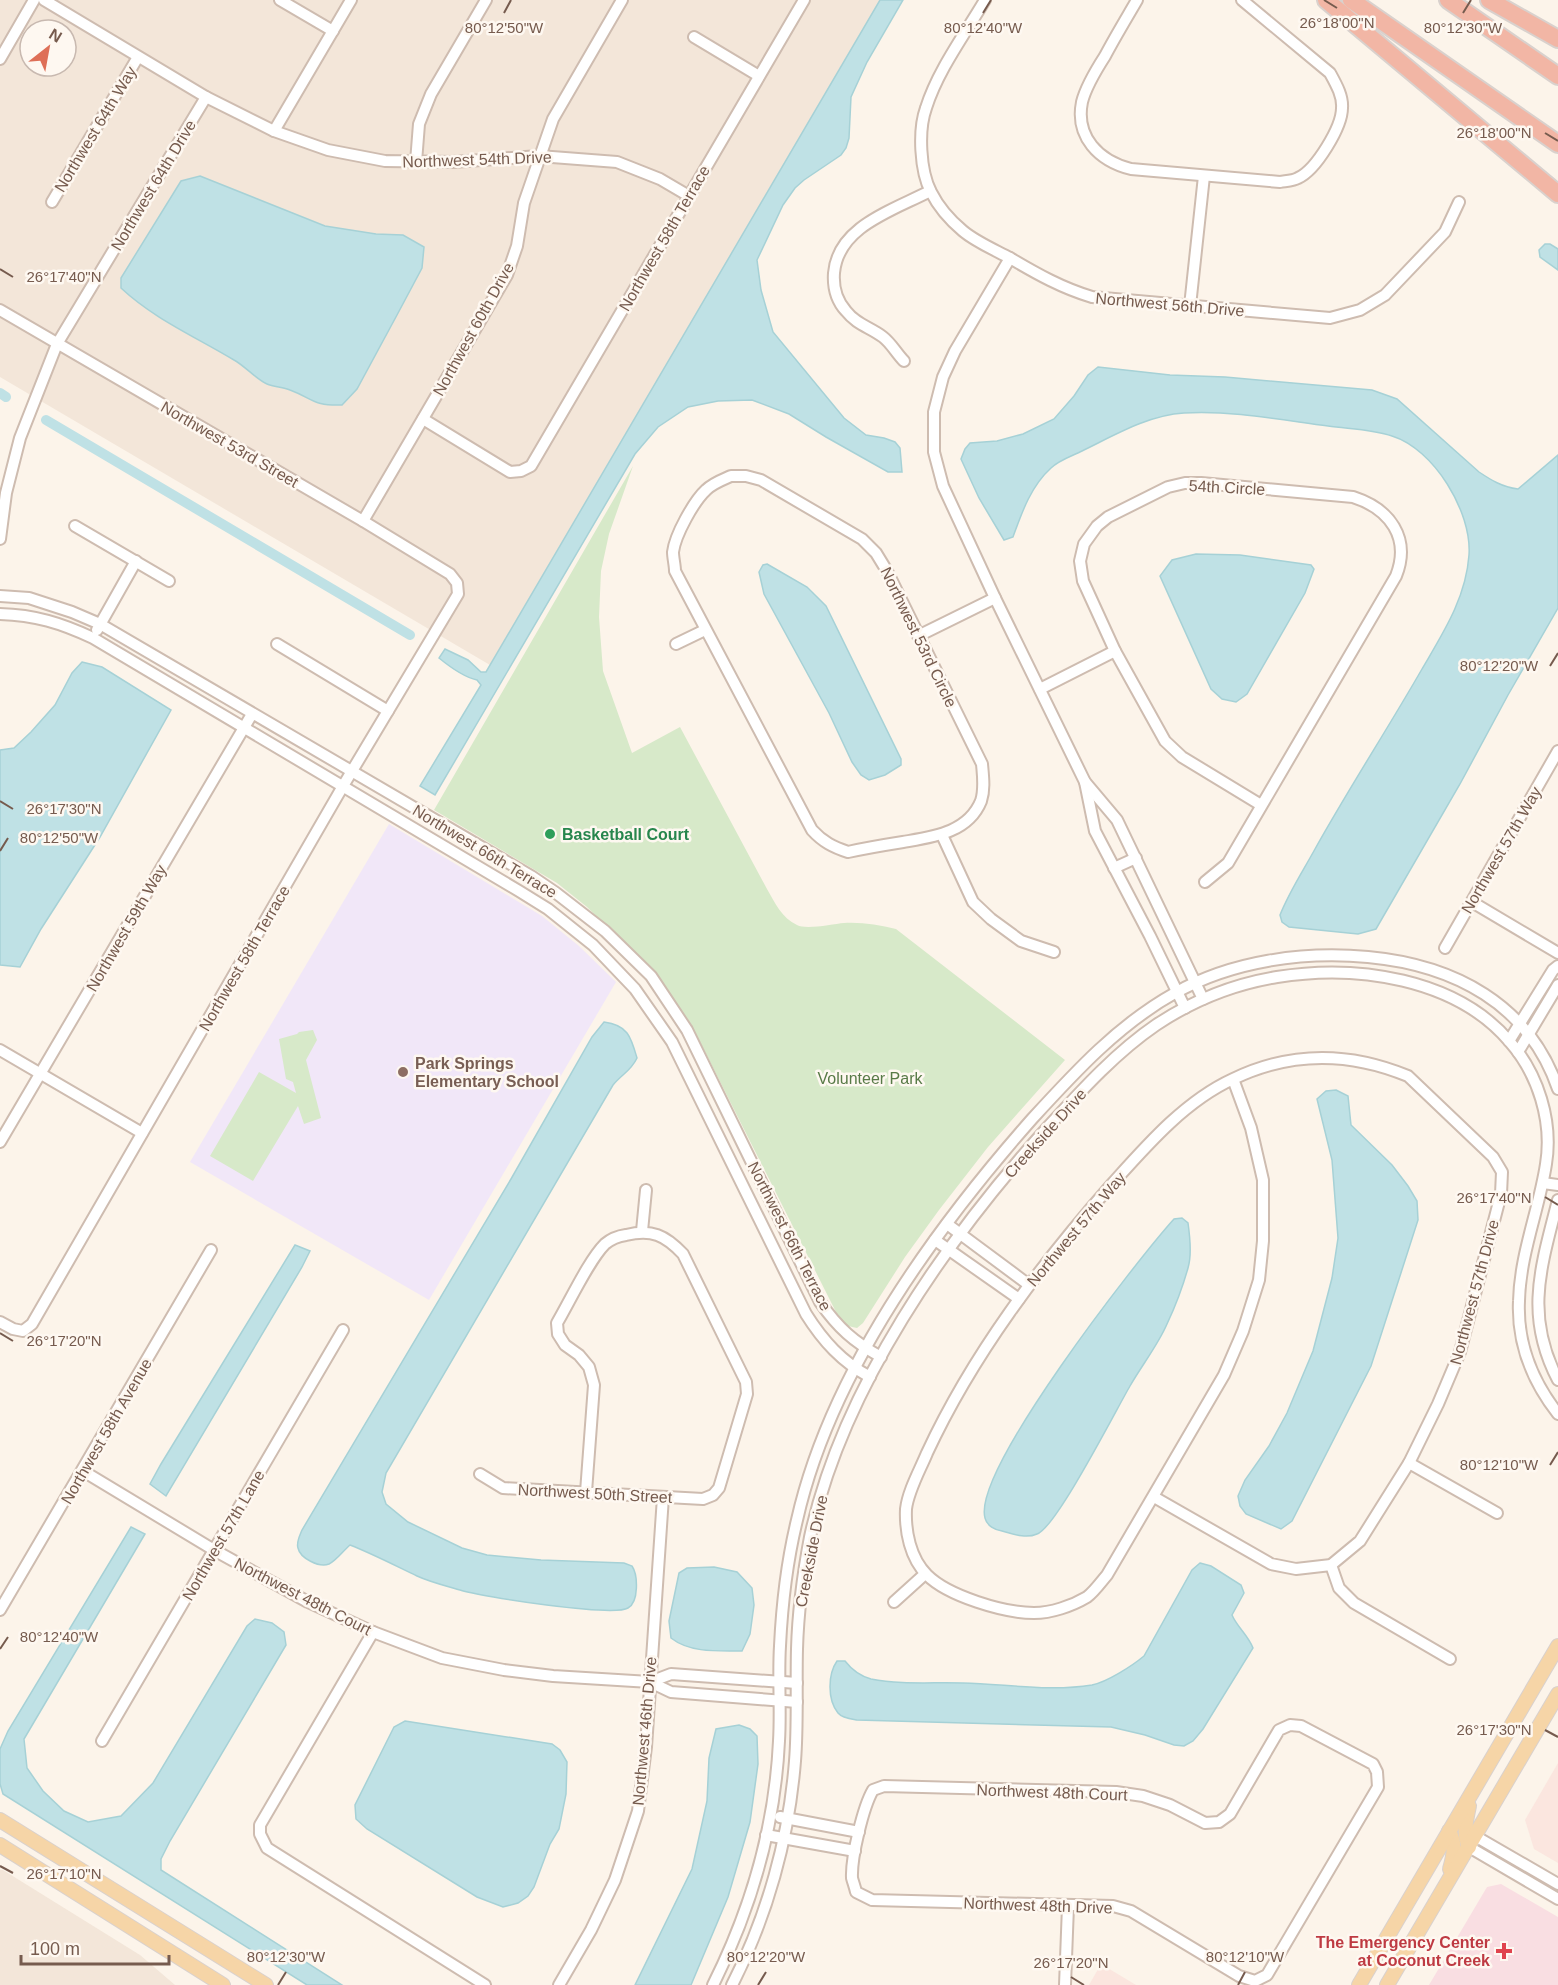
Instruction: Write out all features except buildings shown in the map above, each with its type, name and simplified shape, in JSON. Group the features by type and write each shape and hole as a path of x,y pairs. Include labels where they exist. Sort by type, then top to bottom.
{"highway":[{"path":"1326,0 1558,194"},
{"path":"1351,0 1558,144"},
{"path":"1448,0 1558,76"},
{"path":"1489,0 1558,39"}],"main road":[{"path":"1359,1985 1558,1646"},
{"path":"1387,1985 1558,1694"},
{"path":"1472,1792 1465,1823 1465,1837 1472,1841"},
{"path":"1,1823 266,1985"},
{"path":"1447,1883 1455,1852 1453,1838 1449,1831"},
{"path":"0,1845 223,1985"}],"street":[{"path":"0,59 34,0"},
{"name":"Northwest 54th Drive","path":"44,0 206,97 274,131 328,150 385,161 453,162 539,156 617,162 660,179 689,196"},
{"path":"280,0 333,31"},
{"path":"274,131 351,0"},
{"path":"416,162 419,124 431,94 486,0"},
{"name":"Northwest 60th Drive","path":"363,521 507,275 517,246 524,203 553,119 622,0"},
{"name":"Northwest 58th Terrace","path":"423,419 510,472 521,471 531,466 804,0"},
{"name":"Northwest 56th Drive","path":"985,0 935,85 925,109 920,135 930,191 964,232 1066,289 1092,297 1330,318 1360,310 1385,295 1410,272 1445,232 1459,202"},
{"path":"1137,0 1090,81 1082,101 1081,121 1087,140 1098,154 1114,165 1131,169 1280,182 1299,178 1311,167 1340,125 1343,107 1339,89 1330,74 1242,0"},
{"path":"694,37 759,76"},
{"name":"Northwest 64th Way","path":"52,202 138,57"},
{"name":"Northwest 64th Drive","path":"0,539 6,493 20,438 57,344 206,97"},
{"path":"1190,306 1204,176"},
{"path":"904,361 883,337 856,322 844,309 835,293 833,276 835,261 851,234 930,191"},
{"path":"1010,258 955,351 943,377 934,412 934,452 943,486 994,598 1085,782 1095,831 1185,1008"},
{"name":"Northwest 53rd Street","path":"0,310 363,521 450,574 456,583"},
{"name":"Northwest 53rd Circle","path":"731,476 746,476 761,480 862,539 876,553 887,571 918,636 982,764 984,783 981,800 972,814 959,827 942,835 848,852 833,847 821,840 812,830 675,571 673,552 678,534 704,491 716,482 731,476"},
{"name":"54th Circle","path":"1205,882 1228,863 1396,576 1401,562 1402,549 1397,533 1380,509 1353,497 1201,483 1185,483 1168,487 1108,517 1096,526 1084,544 1080,561 1083,582 1115,651 1165,741 1182,757 1261,805"},
{"path":"75,526 169,581"},
{"path":"93,638 136,561"},
{"name":"Northwest 58th Terrace","path":"0,1322 23,1331 32,1324 351,772 459,594 456,583"},
{"name":"Northwest 66th Terrace","path":"0,596 29,598 100,624 478,845 556,893 605,931 651,976 687,1030 820,1302 834,1322 850,1337 881,1357"},
{"path":"918,636 994,598"},
{"name":"Northwest 66th Terrace","path":"0,614 27,615 66,625 93,638 548,909 593,945 635,989 672,1042 806,1314 820,1336 854,1368 870,1377"},
{"path":"676,644 705,630"},
{"path":"277,645 388,711"},
{"path":"1041,689 1115,651"},
{"name":"Northwest 59th Way","path":"0,1142 252,714"},
{"name":"Northwest 57th Way","path":"1445,948 1558,751"},
{"path":"1085,782 1117,820 1203,999"},
{"path":"942,835 973,902 991,919 1021,941 1054,952"},
{"path":"468,861 478,845"},
{"path":"1114,868 1136,858"},
{"path":"1472,902 1558,953"},
{"name":"Creekside Drive","path":"712,1985 741,1922 766,1835 780,1740 780,1646 785,1588 796,1523 815,1455 827,1424 854,1368 935,1240 1010,1144 1081,1067 1125,1027 1177,992 1232,970 1276,959 1324,955 1373,957 1427,968 1488,995 1529,1034 1546,1062 1558,1089"},
{"path":"1509,1041 1553,970 1558,966"},
{"name":"Creekside Drive","path":"732,1985 761,1917 783,1838 795,1766 798,1618 810,1538 831,1463 855,1405 911,1307 960,1235 1034,1143 1092,1081 1150,1029 1203,999 1265,979 1312,973 1352,973 1414,984 1458,1000 1484,1016 1518,1052 1536,1084 1546,1123 1547,1159 1521,1270 1519,1319 1528,1361 1538,1383 1558,1414"},
{"path":"1518,1052 1558,985"},
{"path":"0,1050 142,1132"},
{"name":"Northwest 57th Way","path":"1233,1079 1251,1128 1263,1180 1263,1241 1259,1280 1243,1331 1224,1376 1107,1575 1088,1596 1062,1608 1035,1613 1012,1611 961,1596 942,1586 925,1574 914,1555 906,1532 907,1506 920,1469 944,1417 1019,1299 1078,1223 1130,1164 1175,1119 1206,1095 1233,1079 1278,1063 1305,1058 1327,1058 1366,1062 1408,1076"},
{"name":"Northwest 57th Drive","path":"1331,1565 1360,1541 1408,1463 1438,1404 1460,1352 1501,1194 1502,1172 1493,1157 1408,1076"},
{"path":"1543,1183 1558,1185"},
{"path":"586,1492 594,1385 589,1367 579,1355 565,1345 558,1334 557,1323 597,1254 607,1242 642,1231 646,1190"},
{"path":"1558,1200 1538,1289 1538,1315 1548,1360 1558,1380"},
{"path":"947,1224 1029,1285"},
{"name":"Northwest 50th Street","path":"480,1474 503,1488 703,1499 713,1495 719,1488 747,1394 746,1382 683,1254 658,1234 642,1231"},
{"path":"935,1240 1019,1299"},
{"name":"Northwest 58th Avenue","path":"0,1610 211,1250"},
{"name":"Northwest 57th Lane","path":"102,1741 343,1330"},
{"path":"1408,1463 1497,1513"},
{"name":"Northwest 48th Court","path":"83,1471 214,1550 308,1602 373,1632 442,1658 504,1670 553,1676 650,1682 671,1692 797,1702"},
{"name":"Northwest 46th Drive","path":"560,1985 591,1930 615,1880 638,1810 646,1747 663,1497"},
{"path":"1154,1497 1270,1564 1296,1569 1331,1565 1339,1588 1354,1603 1450,1659"},
{"path":"894,1602 925,1574"},
{"path":"373,1632 260,1825 260,1834 267,1848 485,1985"},
{"name":"Northwest 48th Court","path":"650,1682 671,1674 797,1683"},
{"name":"Northwest 48th Court","path":"860,1832 867,1799 873,1790 884,1786 1116,1792 1143,1796 1170,1805 1205,1823 1219,1822 1230,1814 1279,1730 1290,1725"},
{"name":"Northwest 48th Drive","path":"860,1832 852,1878 856,1892 872,1900 1113,1906 1131,1911 1239,1976 1254,1981 1267,1975 1378,1787 1377,1773 1373,1764 1301,1725 1290,1725"},
{"path":"770,1815 860,1832"},
{"path":"766,1835 855,1851"},
{"path":"1472,1841 1558,1884"},
{"path":"1472,1841 1558,1899"},
{"path":"1065,1985 1068,1906"}],"shaded area":[{"path":"0,0 880,0 490,665 0,377"},
{"name":"Park Springs Elementary School","path":"389,824 542,916 579,946 616,982 429,1300 190,1162"},
{"path":"1558,1763 1558,1863 1534,1849 1525,1820"},
{"path":"0,1870 140,1955 175,1985 0,1985"},
{"name":"The Emergency Center at Coconut Creek","path":"1501,1884 1558,1917 1558,1985 1429,1985 1487,1887"},
{"path":"1101,1964 1136,1985 1089,1985"}],"green space":[{"name":"Volunteer Park","path":"633,466 609,534 601,571 599,617 603,671 632,753 680,727 767,889 779,910 787,918 797,925 807,927 857,923 896,929 1065,1060 988,1147 939,1210 905,1257 863,1323 857,1328 848,1326 838,1316 691,1024 662,982 587,907 557,883 434,810"},
{"path":"313,1030 317,1040 306,1060 321,1118 304,1124 298,1106 253,1181 210,1156 259,1072 296,1093 293,1082 286,1079 279,1039"}],"water":[{"path":"880,0 903,0 867,62 851,97 849,138 846,148 841,155 795,188 783,205 757,260 761,290 773,332 844,418 866,435 895,442 900,448 902,472 888,472 789,414 752,400 718,401 688,407 658,427 635,454 435,795 420,786 481,685 477,680 462,674 439,658 445,649 468,660 481,672 486,672"},
{"path":"200,176 325,226 376,234 403,235 424,247 422,268 357,389 342,405 319,403 290,390 263,382 238,363 147,309 121,288 121,278 181,181"},
{"path":"1545,244 1558,249 1558,270 1540,257 1539,250"},
{"path":"1098,367 1170,375 1225,377 1372,390 1397,399 1479,472 1497,483 1512,488 1518,489 1558,455 1558,608 1376,929 1358,934 1289,927 1282,922 1280,915 1328,826 1409,692 1452,615 1463,586 1469,555 1464,520 1457,502 1436,468 1407,443 1392,436 1256,416 1184,413 1157,418 1131,427 1054,465 1033,491 1013,537 1004,540 979,498 961,459 965,449 970,443 997,441 1023,434 1054,419 1088,375"},
{"path":"1196,554 1240,555 1311,565 1314,569 1305,593 1247,694 1236,702 1222,699 1211,689 1160,576 1172,560"},
{"path":"767,564 807,587 826,606 901,759 901,765 885,775 869,780 861,775 852,762 829,713 764,594 759,572 763,565"},
{"path":"82,662 102,667 171,710 100,837 41,929 20,967 0,965 0,750 14,748 31,732 55,705 72,673"},
{"path":"604,1022 618,1026 627,1033 637,1058 613,1085 386,1473 382,1492 386,1504 408,1522 462,1548 487,1555 541,1560 624,1563 632,1566 636,1594 632,1605 617,1610 599,1610 547,1605 473,1593 422,1578 350,1545 329,1564 320,1565 311,1561 299,1552 298,1541 302,1530 511,1179 592,1037"},
{"path":"1336,1090 1348,1096 1351,1125 1392,1165 1408,1186 1417,1201 1418,1220 1371,1366 1292,1521 1281,1529 1246,1514 1240,1506 1238,1496 1245,1480 1269,1446 1287,1413 1313,1351 1332,1278 1338,1238 1332,1160 1317,1099 1326,1091"},
{"path":"1182,1218 1188,1223 1190,1257 1176,1304 1159,1340 1130,1386 1071,1491 1058,1512 1037,1534 1020,1536 992,1527 985,1518 988,1493 1004,1457 1029,1414 1127,1276 1174,1219"},
{"path":"295,1245 310,1251 302,1267 166,1496 150,1484"},
{"path":"131,1527 145,1534 24,1739 27,1768 43,1791 64,1811 88,1822 121,1816 153,1783 247,1626 255,1619 272,1623 284,1632 286,1645 170,1841 161,1859 161,1870 342,1985 307,1985 3,1794 0,1784 0,1749 8,1731"},
{"path":"1200,1563 1211,1566 1241,1585 1244,1593 1232,1615 1253,1648 1203,1729 1193,1741 1184,1746 1111,1727 857,1720 842,1716 834,1707 830,1694 830,1679 837,1661 845,1661 856,1672 867,1678 894,1682 1044,1688 1076,1687 1105,1681 1144,1656 1192,1570"},
{"path":"714,1567 737,1572 752,1588 754,1605 750,1634 742,1651 695,1649 671,1638 669,1621 679,1573 687,1568"},
{"path":"405,1721 552,1744 560,1750 567,1762 566,1794 559,1829 550,1844 534,1887 528,1896 518,1903 503,1907 477,1897 367,1829 356,1819 355,1805 394,1727"},
{"path":"739,1725 750,1729 757,1736 758,1764 750,1822 728,1897 691,1985 635,1985 692,1869 707,1801 709,1758 716,1729"}],"waterway":[{"path":"0,393 6,397"},
{"path":"46,420 410,635"}],"place":[{"name":"Basketball Court","path":"550,834"},
{"name":"Park Springs Elementary School","path":"403,1072"},
{"name":"The Emergency Center at Coconut Creek","path":"1504,1951"}]}
